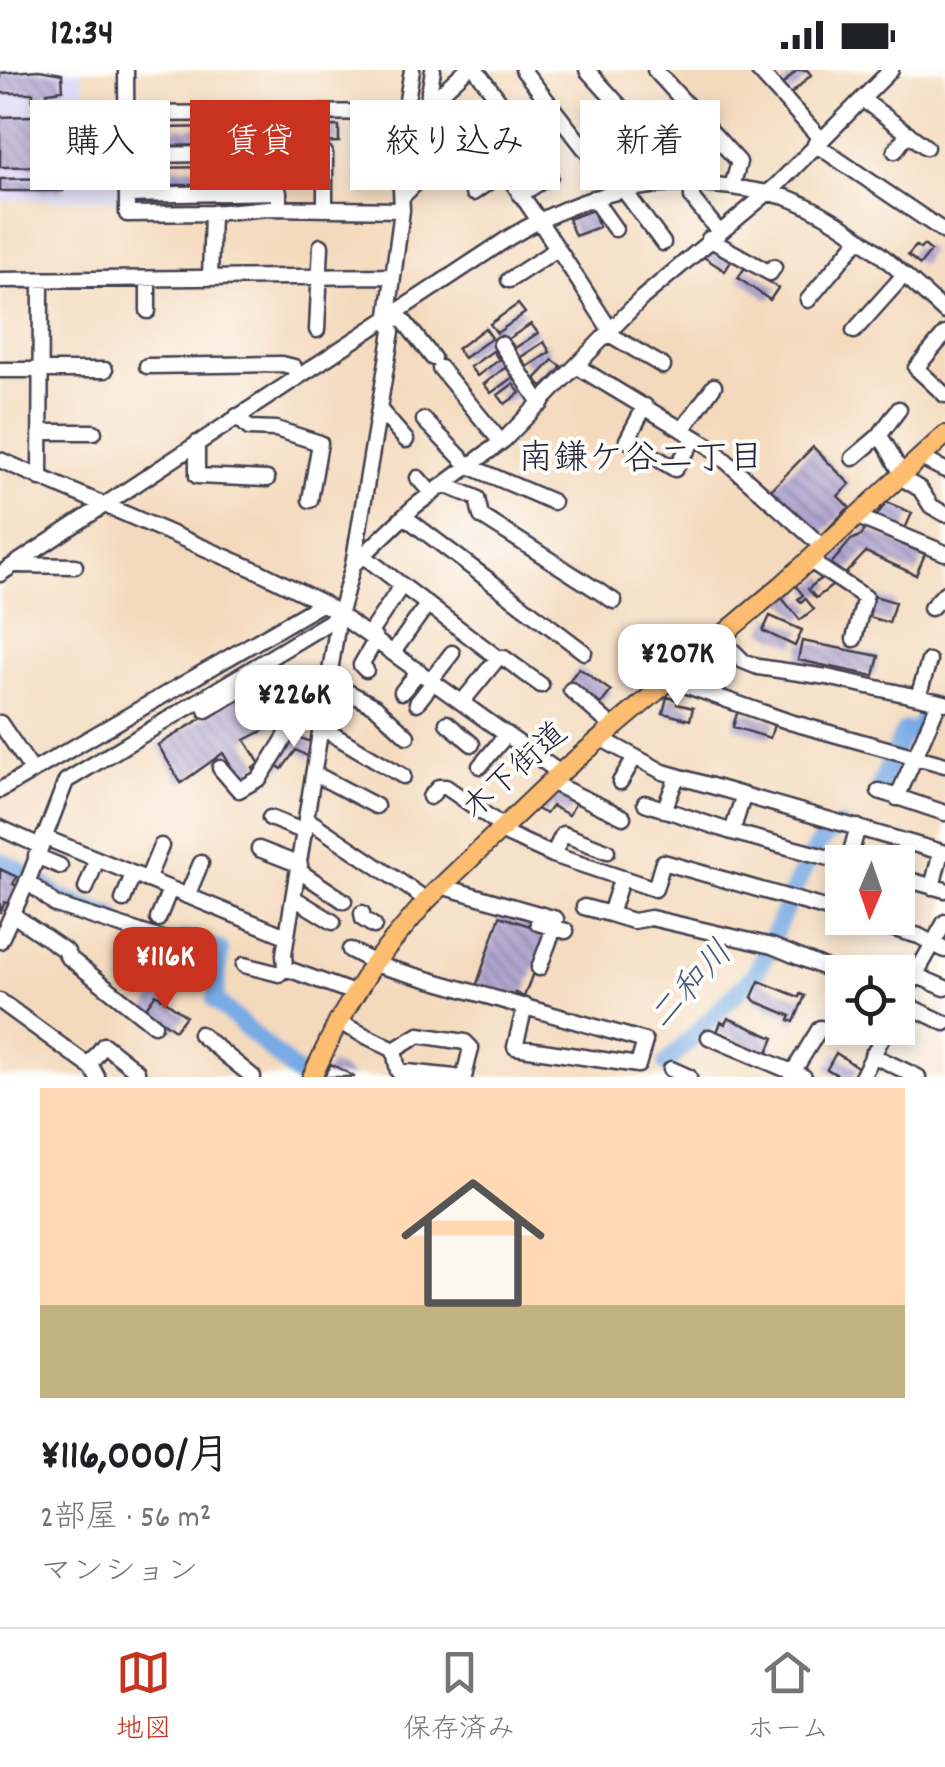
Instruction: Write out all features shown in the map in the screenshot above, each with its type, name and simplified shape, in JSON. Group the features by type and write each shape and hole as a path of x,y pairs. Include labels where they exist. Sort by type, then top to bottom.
{"main road":[{"name":"木下街道","path":"312,1077 354,993 427,900 555,778 817,554 944,438"}],"street":[{"path":"126,70 127,100"},
{"path":"407,100 412,70"},
{"path":"402,204 414,185 434,93 433,70"},
{"path":"434,93 466,70"},
{"path":"476,70 499,100"},
{"path":"523,70 580,140"},
{"path":"587,70 614,100"},
{"path":"655,70 740,162 732,187"},
{"path":"758,70 818,141 945,232"},
{"path":"863,70 877,84"},
{"path":"359,561 432,494 501,442 642,298 712,233 766,192 890,70"},
{"path":"434,93 441,100"},
{"path":"862,98 926,147"},
{"path":"170,114 350,112"},
{"path":"895,150 908,133"},
{"path":"170,154 325,153 325,209"},
{"path":"720,186 766,192 811,208 859,239 945,312"},
{"path":"127,190 127,214 402,204"},
{"path":"244,965 279,974 286,968 286,936 340,616 359,561 392,330 392,276 402,190"},
{"path":"473,193 477,190"},
{"path":"516,190 610,332 663,366"},
{"path":"520,195 528,190"},
{"path":"0,574 7,565 104,506 538,220 617,190"},
{"path":"621,190 663,243"},
{"path":"688,190 712,233 770,273 774,267"},
{"path":"127,194 279,192 278,208"},
{"path":"593,198 615,229"},
{"path":"210,278 212,213"},
{"path":"808,300 859,239"},
{"path":"317,330 320,246"},
{"path":"509,280 556,249"},
{"path":"854,330 904,274"},
{"path":"0,280 392,276"},
{"path":"148,279 148,311"},
{"path":"40,478 41,280"},
{"path":"392,313 501,442"},
{"path":"945,334 916,368 945,395"},
{"path":"500,344 541,404"},
{"path":"148,366 282,364 294,368 296,377"},
{"path":"578,367 709,446 866,597 854,639"},
{"path":"0,370 105,370"},
{"path":"645,406 627,440 675,469 688,434 714,386"},
{"path":"853,458 879,436 899,409"},
{"path":"380,410 406,440"},
{"path":"237,416 248,428 276,430 320,443 310,500"},
{"path":"424,420 470,466 553,502"},
{"path":"40,432 94,432"},
{"path":"879,436 902,476 920,489 931,506 945,514"},
{"path":"197,443 197,476 267,478"},
{"path":"921,458 945,470"},
{"path":"0,460 104,506 259,564 394,651 507,734 555,778 623,817"},
{"path":"418,478 432,494"},
{"path":"445,485 477,498 481,516 614,601"},
{"path":"405,517 584,652"},
{"path":"858,517 945,553"},
{"path":"359,561 402,586 541,685"},
{"path":"7,565 75,566"},
{"path":"366,670 361,666 372,637 402,586"},
{"path":"931,608 945,592"},
{"path":"0,790 323,603"},
{"path":"394,651 427,605"},
{"path":"0,941 66,781 340,616"},
{"path":"720,638 743,661 758,667 933,700"},
{"path":"402,692 428,677 452,652"},
{"path":"462,702 498,658"},
{"path":"897,798 902,752 933,700 929,661"},
{"path":"206,710 272,672 298,714 260,778 239,790 220,768"},
{"path":"417,704 428,677"},
{"path":"670,680 790,722 945,765"},
{"path":"329,682 376,707 407,736"},
{"path":"572,690 607,732 635,757 677,777 943,852 939,889 915,882"},
{"path":"447,723 467,739 478,713"},
{"path":"0,723 32,770"},
{"path":"294,723 322,730 403,776"},
{"path":"480,766 507,734"},
{"path":"620,782 635,757"},
{"path":"315,774 376,806"},
{"path":"664,810 677,777"},
{"path":"430,797 439,786 446,787 500,828 552,855 621,880 654,889 663,862 825,908"},
{"path":"878,790 945,814"},
{"path":"732,832 743,797"},
{"path":"645,803 732,832 825,856"},
{"path":"270,818 306,826 427,900"},
{"path":"852,845 858,827"},
{"path":"0,828 40,847 97,859 286,936"},
{"path":"552,855 563,834 607,852"},
{"path":"123,900 162,846"},
{"path":"40,847 60,866"},
{"path":"259,849 299,868 344,901"},
{"path":"86,888 97,859"},
{"path":"187,896 201,862"},
{"path":"29,877 56,906 140,939 202,952"},
{"path":"610,914 621,880"},
{"path":"441,886 504,904 521,918 558,926 539,968"},
{"path":"158,918 170,889"},
{"path":"294,898 333,922"},
{"path":"584,907 633,921 651,918 772,946 825,968"},
{"path":"362,913 363,919 374,926"},
{"path":"12,914 68,952 67,956 154,1025"},
{"path":"915,974 940,947 945,922"},
{"path":"905,935 940,947"},
{"path":"350,950 374,963 645,1040 638,1065 514,1047 525,1006"},
{"path":"286,968 354,993"},
{"path":"915,975 945,988"},
{"path":"0,1001 93,1071 104,1045 137,1070"},
{"path":"915,1010 945,1023"},
{"path":"338,1022 394,1050"},
{"path":"709,1037 798,1075 820,1028"},
{"path":"200,1034 253,1077"},
{"path":"394,1050 418,1035 465,1042 471,1048 464,1077"},
{"path":"862,1077 878,1045"},
{"path":"394,1050 398,1071 455,1077"},
{"path":"872,1056 918,1077"},
{"path":"671,1068 688,1077"}],"shaded area":[{"path":"0,70 83,70 84,100 30,100 30,190 123,190 123,199 0,201"}],"building":[{"path":"39,70 62,74 63,90 47,92 48,100 33,100 33,93 0,93 0,73"},
{"path":"797,70 807,70 811,75 791,94 782,85"},
{"path":"30,116 30,167 0,167 0,117"},
{"path":"330,126 339,126 339,142 330,142"},
{"path":"190,127 190,145 170,146 170,128"},
{"path":"190,167 190,185 170,185 170,168"},
{"path":"0,179 30,179 30,190 63,191 0,191"},
{"path":"593,210 599,227 575,236 568,219"},
{"path":"709,245 732,260 725,271 702,256"},
{"path":"924,245 931,251 920,265 908,255 916,246 920,249"},
{"path":"746,266 778,288 770,300 738,278"},
{"path":"518,304 525,313 497,333 490,324"},
{"path":"531,324 538,333 515,348 508,339"},
{"path":"485,328 492,338 464,358 457,349"},
{"path":"544,342 550,352 527,367 521,357"},
{"path":"493,351 499,360 477,376 470,367"},
{"path":"553,360 562,367 543,387 535,379"},
{"path":"506,367 513,377 491,393 484,384"},
{"path":"513,384 520,393 505,404 498,395"},
{"path":"813,447 850,484 838,496 849,507 818,539 769,492"},
{"path":"886,502 912,513 905,529 876,517"},
{"path":"865,528 925,554 916,575 866,552 845,574 831,564"},
{"path":"824,576 832,586 816,598 808,589"},
{"path":"795,585 803,595 798,599 801,602 805,598 814,609 800,620 781,597"},
{"path":"874,596 895,602 889,623 869,617"},
{"path":"770,616 802,630 795,646 763,631"},
{"path":"802,641 879,656 874,676 798,660"},
{"path":"579,668 611,691 601,704 569,681"},
{"path":"270,677 293,715 245,740 260,764 253,768 257,774 241,783 223,753 181,783 158,745"},
{"path":"667,697 693,708 690,720 663,713"},
{"path":"738,710 775,721 770,738 733,727"},
{"path":"291,735 296,740 298,737 314,743 311,758 296,750 282,769 273,763"},
{"path":"556,789 577,800 569,815 552,806 546,814 536,809"},
{"path":"0,869 17,877 13,884 18,886 10,904 5,902 0,913"},
{"path":"500,916 548,932 524,997 515,993 512,999 476,987"},
{"path":"759,981 805,996 794,1022 789,1020 791,1016 755,1001 752,997"},
{"path":"156,994 186,1016 175,1030 145,1009"},
{"path":"728,1018 774,1038 768,1052 717,1032 721,1022 725,1024"},
{"path":"836,1053 859,1068 853,1077 841,1077 827,1069"},
{"path":"331,1064 355,1077 324,1077"}],"waterway":[{"name":"二和川","path":"897,746 905,730 917,733 930,705"},
{"name":"二和川","path":"880,787 893,755"},
{"name":"二和川","path":"816,848 826,835 842,827"},
{"name":"二和川","path":"792,893 809,858"},
{"name":"二和川","path":"0,861 24,873"},
{"name":"二和川","path":"34,877 60,898 113,917"},
{"name":"二和川","path":"770,942 789,901"},
{"name":"二和川","path":"185,940 220,950 215,1000 301,1077"},
{"name":"二和川","path":"666,1064 754,975 767,952"}],"district":[{"name":"南鎌ケ谷二丁目","path":"641,461"}]}
